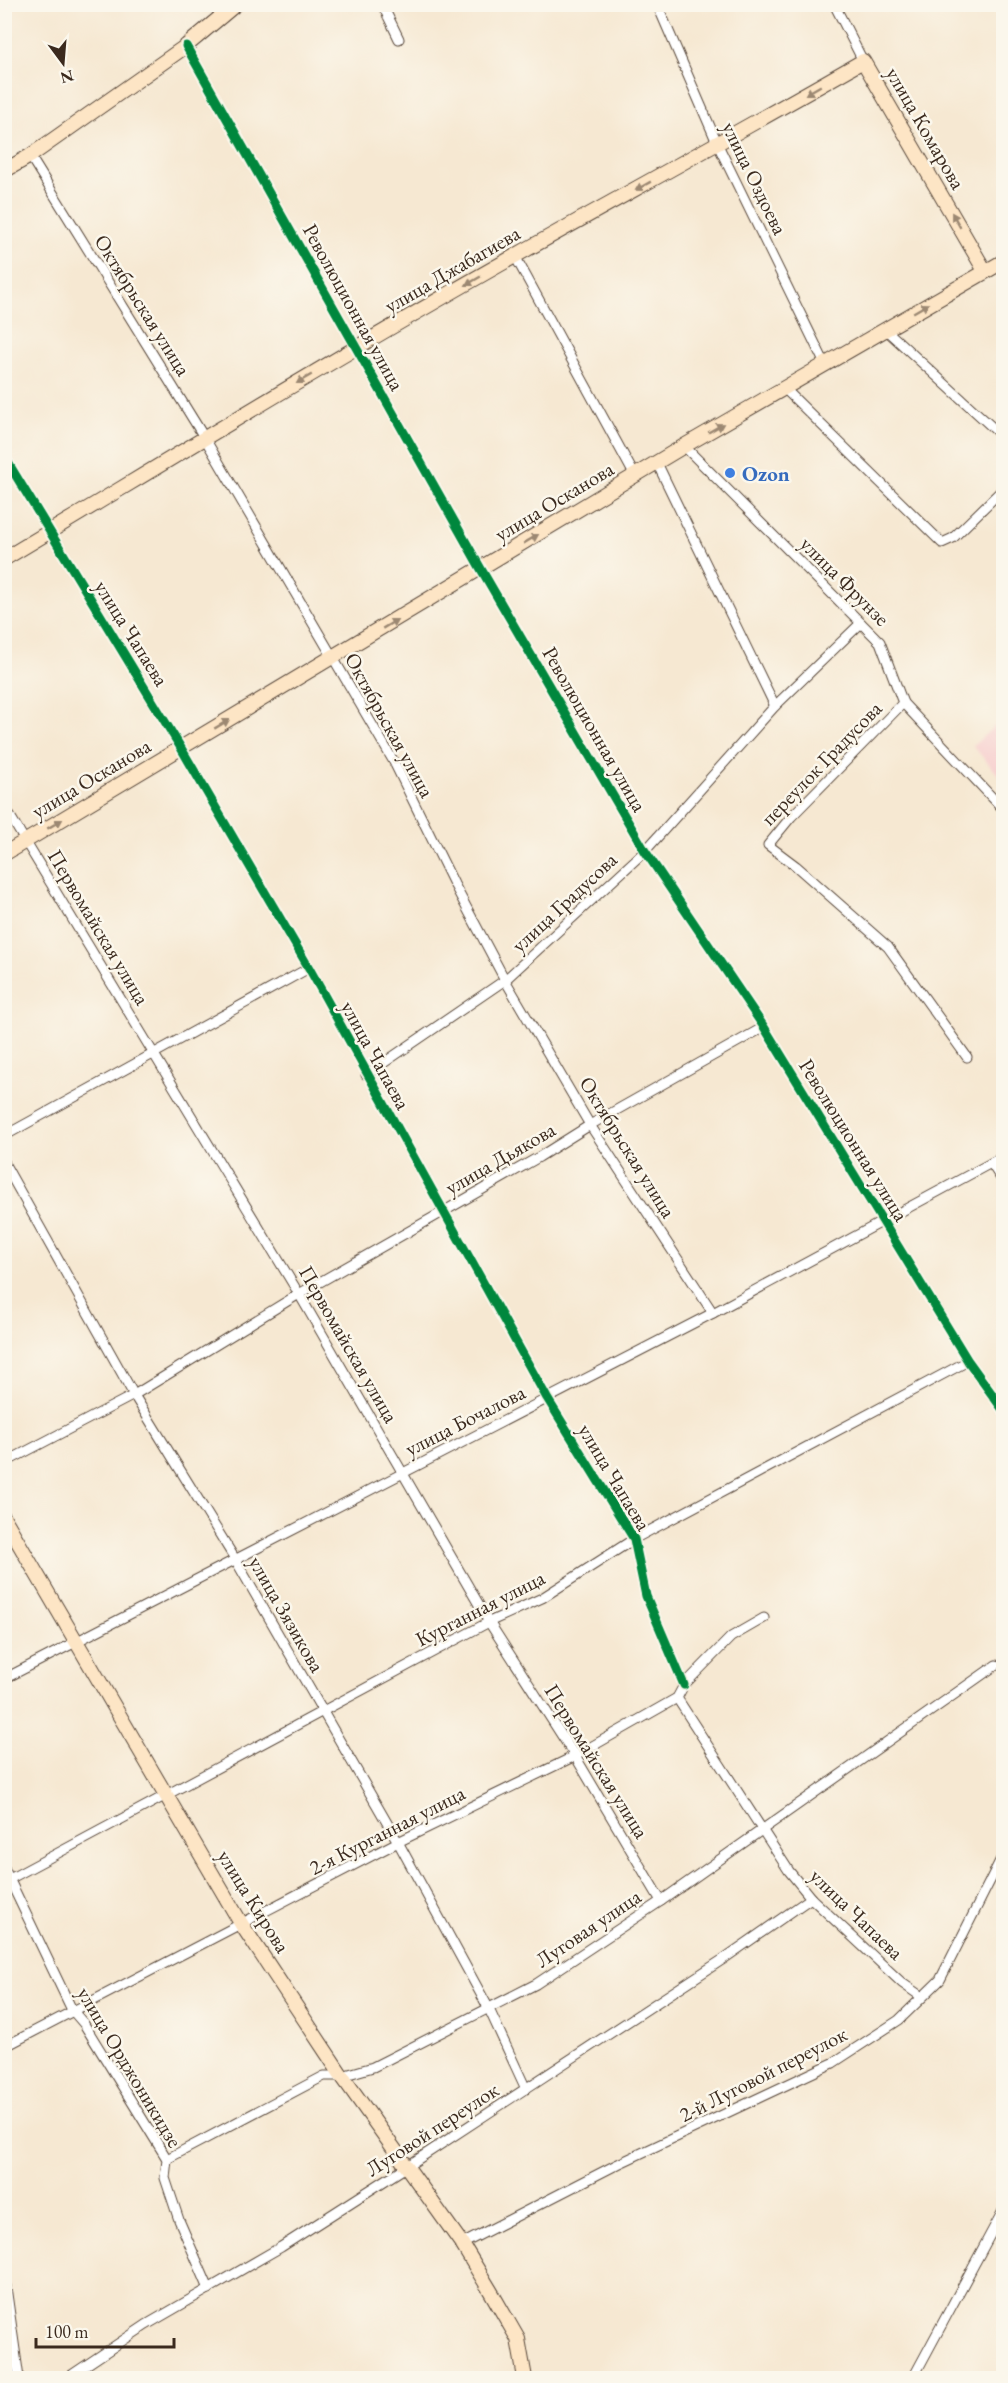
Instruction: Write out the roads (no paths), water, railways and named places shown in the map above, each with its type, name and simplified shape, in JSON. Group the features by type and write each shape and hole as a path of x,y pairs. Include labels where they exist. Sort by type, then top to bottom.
{"main road":[{"path":"4,171 30,156 186,46 236,4"},
{"name":"улица Джабагиева","path":"4,559 356,348 863,61"},
{"name":"улица Комарова","path":"863,61 985,271"},
{"name":"улица Осканова","path":"4,854 684,446 1004,261"},
{"name":"улица Кирова","path":"4,1518 242,1925 342,2076 462,2244 518,2340 525,2379"}],"street":[{"path":"382,4 399,39"},
{"name":"улица Оздоева","path":"657,4 718,145 825,364"},
{"name":"улица Комарова","path":"834,4 863,61"},
{"name":"Революционная улица","path":"186,46 481,569 645,851 764,1027 968,1361 1004,1411"},
{"name":"Октябрьская улица","path":"30,156 204,438 394,762 454,884 506,980 590,1125 713,1313"},
{"path":"515,256 635,476"},
{"path":"885,329 1004,438"},
{"path":"784,388 942,543 953,538 1004,488"},
{"name":"улица Фрунзе","path":"684,446 880,642 903,703 1004,810"},
{"name":"улица Чапаева","path":"4,456 182,748 309,968 366,1075 548,1398 634,1539 646,1596 684,1685"},
{"path":"657,463 775,706"},
{"name":"улица Градусова","path":"366,1075 506,980 645,851 775,706 861,622"},
{"name":"переулок Градусова","path":"903,703 791,817 768,845 796,866 888,947 967,1057"},
{"name":"Первомайская улица","path":"4,806 299,1294 489,1622 575,1755 661,1901"},
{"path":"4,1136 309,968"},
{"name":"улица Дьякова","path":"4,1463 134,1395 299,1294 764,1027"},
{"name":"улица Бочалова","path":"4,1679 713,1313 1004,1156"},
{"name":"улица Зязикова","path":"4,1162 134,1395 235,1559 398,1842 489,2009 526,2090"},
{"path":"991,1163 1004,1183"},
{"name":"Курганная улица","path":"8,1880 489,1622 542,1598 634,1539 968,1361"},
{"path":"677,1698 684,1685 731,1637 764,1618"},
{"name":"Луговая улица","path":"167,2159 324,2076 342,2076 373,2067 536,1984 661,1901 996,1665"},
{"name":"улица Чапаева","path":"677,1698 789,1871 811,1898 902,1983 922,1997"},
{"name":"2-я Курганная улица","path":"4,2047 398,1842 575,1755 677,1698"},
{"name":"2-й Луговой переулок","path":"462,2244 618,2164 833,2063 899,2020 940,1980 1004,1852"},
{"name":"улица Орджоникидзе","path":"4,1868 72,2010 84,2024 167,2159 165,2178 209,2289"},
{"name":"Луговой переулок","path":"67,2379 146,2325 281,2247 526,2090 811,1898"},
{"path":"914,2379 1004,2209"},
{"path":"4,2273 20,2379"}],"place":[{"name":"Ozon","path":"730,473"}]}
